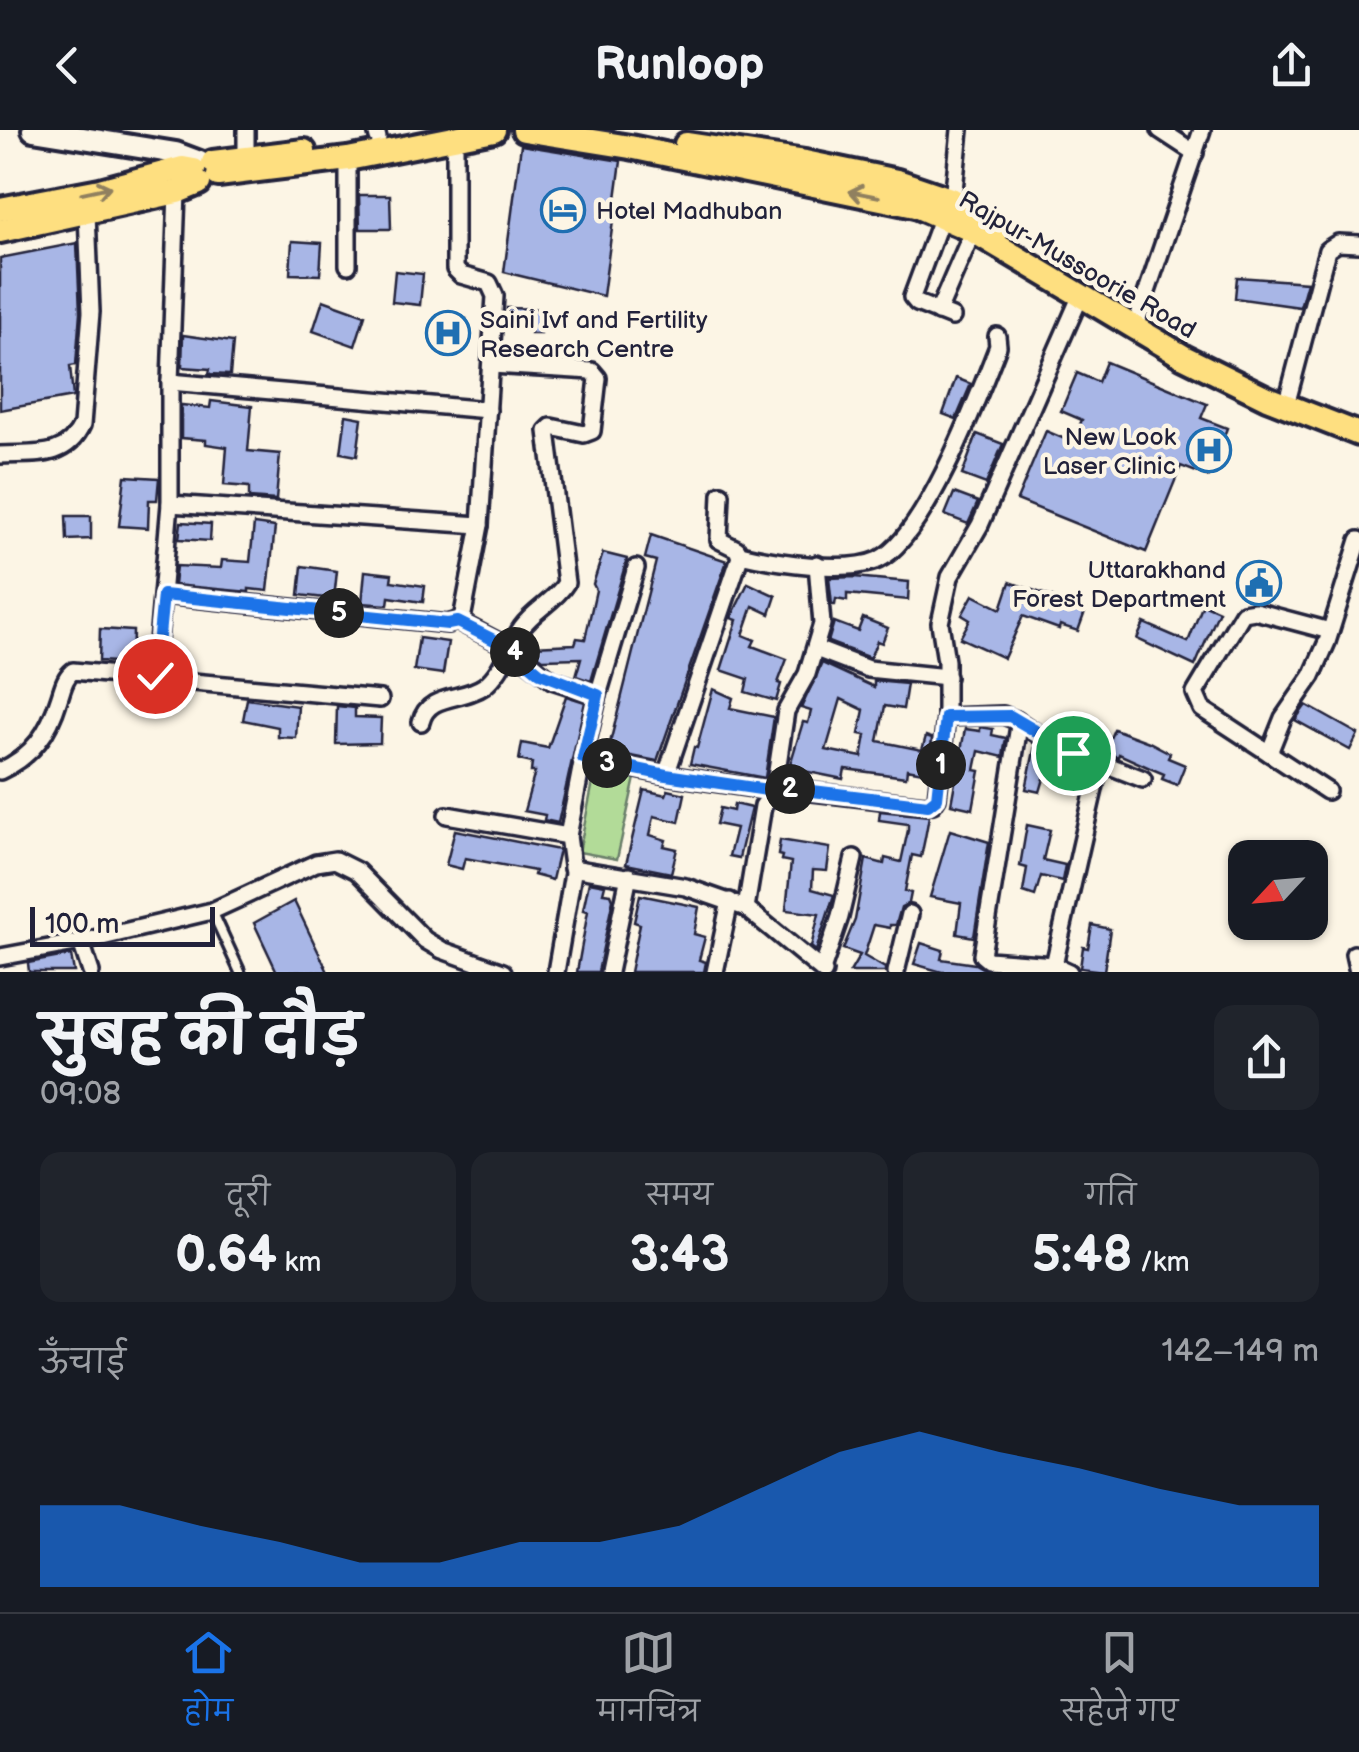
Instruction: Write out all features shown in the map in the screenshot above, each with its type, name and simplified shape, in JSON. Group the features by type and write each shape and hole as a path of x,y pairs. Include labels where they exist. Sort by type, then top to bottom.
{"main road":[{"path":"0,231 177,192 205,170 246,156 377,134 426,130"},
{"path":"0,209 100,190 184,168 205,170 348,159 494,130"},
{"name":"Rajpur-Mussoorie Road","path":"524,130 947,208 973,231 1184,357 1266,398 1359,434"},
{"name":"Rajpur-Mussoorie Road","path":"593,130 805,162 897,182 1188,346 1359,422"}],"street":[{"path":"36,130 176,153 205,170"},
{"path":"246,130 246,156"},
{"path":"960,130 947,208 912,297 917,303 944,314 973,231"},
{"path":"1160,130 1195,153"},
{"path":"1138,318 1202,130"},
{"path":"163,595 448,624 458,622 465,614 480,525 494,287 455,269 455,137"},
{"path":"348,159 348,265"},
{"path":"155,676 170,504 177,192"},
{"path":"0,454 54,453 76,439 82,425 91,312 87,214"},
{"path":"1289,394 1326,250 1338,243 1359,244"},
{"path":"583,758 774,791 788,788 932,804 937,798 946,717 947,678 940,630 954,566 980,525 1081,295"},
{"path":"721,494 720,540 740,554 783,563 863,565 889,554 902,540 968,423 998,346 997,336"},
{"path":"420,722 431,704 487,684 522,626 566,583 547,431 551,427 584,434 592,430 598,378 592,371 491,365"},
{"path":"170,382 488,410"},
{"path":"170,504 480,525"},
{"path":"1269,753 1283,718 1312,676 1359,540"},
{"path":"666,775 740,554"},
{"path":"715,972 764,806 774,791 786,710 816,649 822,616 817,564"},
{"path":"556,972 572,868 568,836 583,758 636,568"},
{"path":"1327,790 1202,709 1195,689 1238,616 1248,610 1330,631"},
{"path":"458,622 510,648 540,673 598,695"},
{"path":"816,649 868,669 947,678"},
{"path":"0,770 26,756 41,740 52,722 69,672 86,670 380,699"},
{"path":"946,717 1003,715 1053,744 1143,780"},
{"path":"1016,720 1019,736 981,952 988,960 1061,968 1100,763"},
{"path":"447,815 568,836"},
{"path":"572,868 686,887 738,904 823,971 854,858"},
{"path":"0,957 212,911 316,863 335,860 357,870 424,940 503,972"},
{"path":"609,972 629,876"},
{"path":"896,972 910,914"},
{"path":"80,942 92,972"},
{"path":"1354,954 1358,972"}],"lane":[{"path":"212,911 240,972"}],"green space":[{"path":"595,772 635,778 617,859 579,852"}],"building":[{"name":"Hotel Madhuban","path":"521,145 621,161 603,296 504,272"},
{"path":"359,195 390,195 391,229 360,229"},
{"path":"292,241 322,243 320,275 290,274"},
{"path":"77,243 80,312 76,365 70,366 73,397 0,410 0,258"},
{"path":"395,271 423,274 420,305 392,302"},
{"path":"1237,277 1307,282 1300,307 1235,298"},
{"path":"323,300 365,315 355,346 313,331"},
{"path":"507,308 542,309 541,334 531,334 531,322 507,322"},
{"path":"440,317 466,319 464,347 438,345"},
{"path":"183,335 233,342 230,375 182,367"},
{"path":"1106,362 1207,404 1201,418 1227,428 1209,477 1181,466 1146,552 1017,500 1046,431 1072,442 1082,420 1061,411 1077,373 1098,382"},
{"path":"956,378 971,384 956,419 943,414"},
{"path":"211,401 252,406 248,451 280,454 276,500 249,498 249,487 224,485 227,447 181,438 181,405 210,408"},
{"path":"346,415 362,418 357,456 341,453"},
{"path":"977,434 1003,444 986,484 962,475"},
{"path":"125,476 159,478 157,500 149,500 148,528 119,526"},
{"path":"954,493 978,502 968,524 945,515"},
{"path":"66,516 91,516 91,539 67,540"},
{"path":"181,522 211,524 210,541 179,539"},
{"path":"254,524 275,527 268,591 174,585 176,566 221,568 222,560 250,562"},
{"path":"651,535 727,561 657,761 611,752 610,743 656,561 645,558"},
{"path":"603,553 627,559 591,681 576,676 581,658 543,659 533,646 575,644 577,638 585,639 596,590 593,584"},
{"path":"302,566 337,571 334,599 299,595"},
{"path":"365,571 392,574 391,581 425,586 423,602 389,597 388,605 362,603"},
{"path":"829,578 909,582 908,600 847,594 847,601 836,599 832,605"},
{"path":"1010,582 1086,609 1078,631 1060,625 1059,629 1023,616 1004,658 960,638 970,620 962,615 973,595 1001,609"},
{"path":"748,583 776,596 770,614 753,606 743,635 755,640 752,646 787,659 776,701 745,692 748,679 721,670 737,620 731,618"},
{"path":"1203,604 1219,611 1195,666 1137,639 1144,623 1188,642"},
{"path":"863,618 888,628 870,658 828,642 834,622 858,631"},
{"path":"100,629 133,631 132,663 99,661"},
{"path":"419,638 448,642 443,674 414,670"},
{"path":"822,663 874,687 874,681 907,684 903,709 885,706 878,741 922,750 926,736 932,738 928,773 907,769 906,777 845,769 843,779 789,768 803,722 808,723 811,711 801,708","holes":["841,699 864,710 859,734 866,735 862,757 826,750"]},
{"path":"713,689 733,698 730,708 774,717 765,778 690,764"},
{"path":"566,696 585,702 558,823 544,820 545,815 524,811 535,772 531,772 532,763 519,760 522,743 548,748"},
{"path":"247,699 298,706 296,738 278,737 278,727 243,720"},
{"path":"1306,705 1358,734 1350,750 1295,720"},
{"path":"337,706 355,708 355,717 381,718 380,743 336,744"},
{"path":"980,727 993,729 992,735 1006,738 1003,757 979,751 975,770 980,771 973,809 951,804 965,729 980,731"},
{"path":"1114,729 1149,742 1170,753 1168,758 1185,765 1177,785 1162,779 1164,774 1119,754 1118,757 1104,752"},
{"path":"1035,746 1051,755 1040,792 1026,789"},
{"path":"644,790 685,794 679,822 654,816 650,835 666,840 664,846 677,849 671,873 626,864"},
{"path":"734,804 751,808 739,858 729,856 736,828 716,824 720,808 733,811"},
{"path":"880,811 929,816 921,857 912,855 905,891 911,893 909,903 901,907 896,925 874,925 864,956 885,968 885,972 850,972 860,955 843,949 855,920 866,859 884,864 885,858 901,862 908,830 908,824 879,820"},
{"path":"1027,825 1050,830 1043,860 1065,865 1062,881 1041,876 1035,896 1023,892 1027,868 1020,866"},
{"path":"455,830 559,850 552,880 534,875 535,871 465,858 462,869 446,865"},
{"path":"950,830 989,842 974,937 957,934 961,903 930,897"},
{"path":"780,840 830,848 827,871 813,870 812,889 834,895 816,951 811,947 819,914 786,910 791,862 778,855"},
{"path":"589,882 605,885 603,893 611,894 613,899 598,972 577,972 588,911 583,910"},
{"path":"640,895 699,907 694,934 705,937 699,960 706,962 704,972 630,972 640,924 634,922"},
{"path":"294,901 328,972 277,972 254,923"},
{"path":"1092,925 1110,929 1104,971 1080,968"},
{"path":"921,943 943,950 941,959 975,964 989,972 942,972 914,964"},
{"path":"71,955 74,972 29,972 28,963"}],"place":[{"name":"Hotel Madhuban","path":"563,210"},
{"name":"Saini Ivf and Fertility Research Centre","path":"448,333"},
{"name":"New Look Laser Clinic","path":"1209,450"},
{"name":"Uttarakhand Forest Department","path":"1259,583"}],"route":[{"path":"155,676 163,595 458,622 510,648 552,680 598,695 583,758 666,775 774,791 788,788 928,805 937,798 946,717 1010,716 1073,753"}]}
